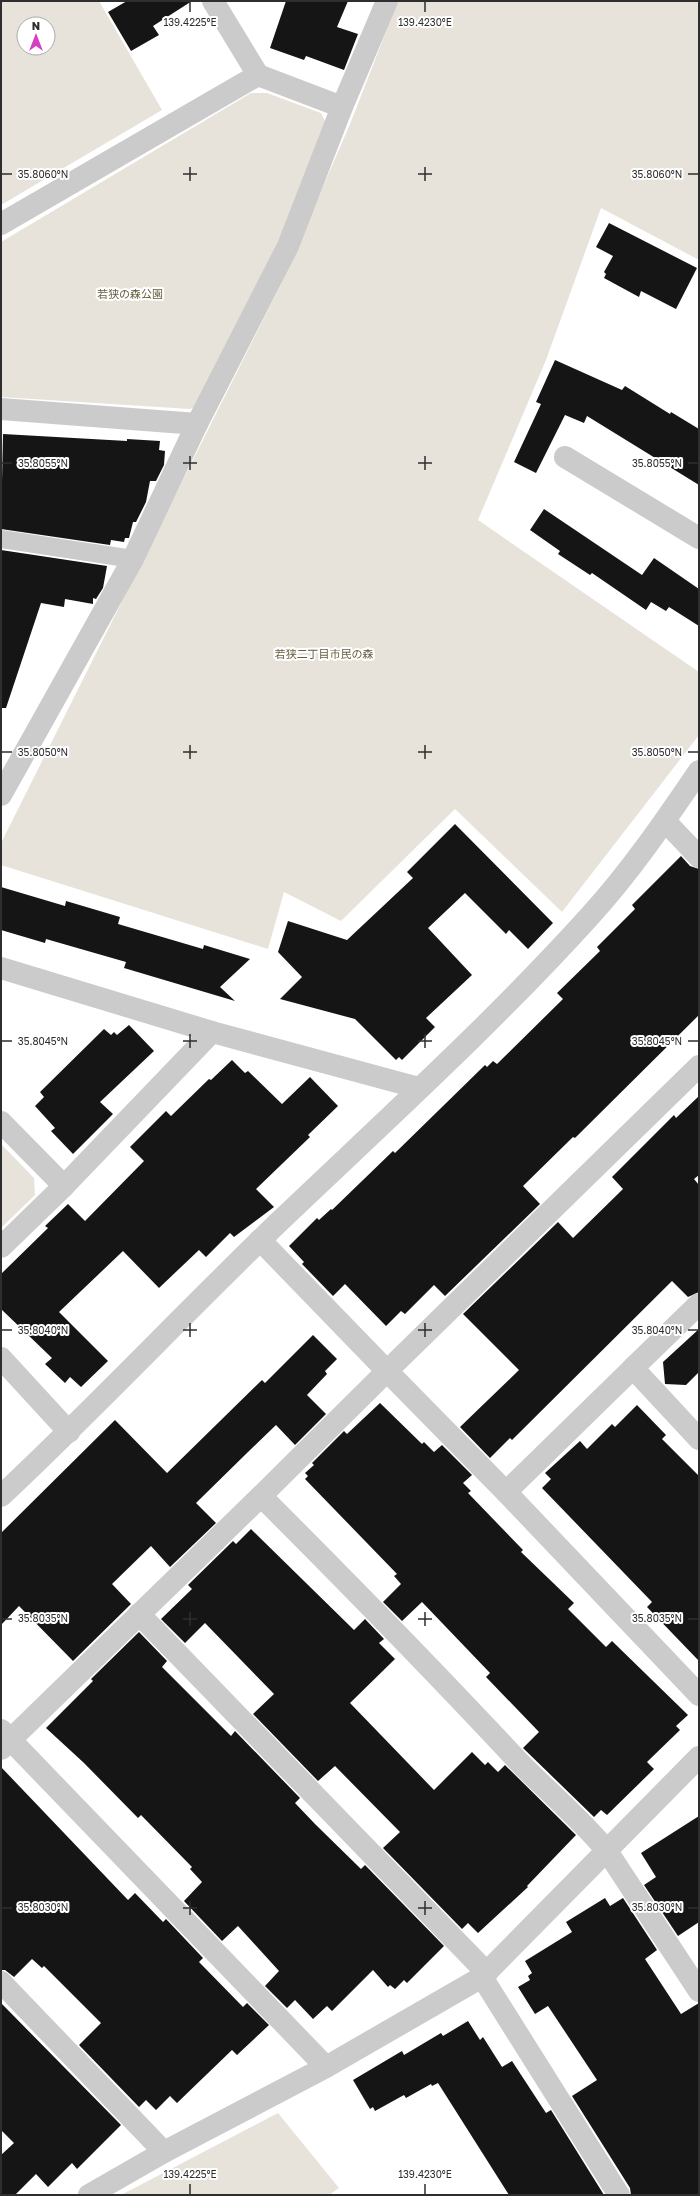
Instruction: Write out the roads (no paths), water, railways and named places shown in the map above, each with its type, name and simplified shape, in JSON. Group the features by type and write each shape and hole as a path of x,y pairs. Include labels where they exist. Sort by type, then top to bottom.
{"street":[{"path":"213,1 258,75 342,107"},
{"path":"1,794 134,559 198,424 288,246 342,107 387,1"},
{"path":"1,224 258,75"},
{"path":"1,409 198,424"},
{"path":"565,457 699,538"},
{"path":"1,1496 69,1432 260,1240 514,996 591,915 666,821 699,771"},
{"path":"666,821 699,857"},
{"path":"1,968 212,1032 419,1088"},
{"path":"1,1247 64,1186 212,1032"},
{"path":"326,2067 4,1740 139,1614 261,1496 699,1066"},
{"path":"1,1122 64,1186"},
{"path":"260,1240 506,1492 699,1696"},
{"path":"506,1492 699,1304"},
{"path":"1,1358 69,1432"},
{"path":"634,1368 699,1440"},
{"path":"261,1496 394,1630 541,1784 589,1829 607,1851 699,1991"},
{"path":"139,1614 484,1975 620,2195"},
{"path":"89,2195 164,2152 326,2067 484,1975 699,1758"},
{"path":"1,1982 164,2152"}],"lane":[{"path":"1,540 134,559"}],"park label":[{"name":"若狭の森公園","path":"130,294"},
{"name":"若狭二丁目市民の森","path":"324,654"}]}
